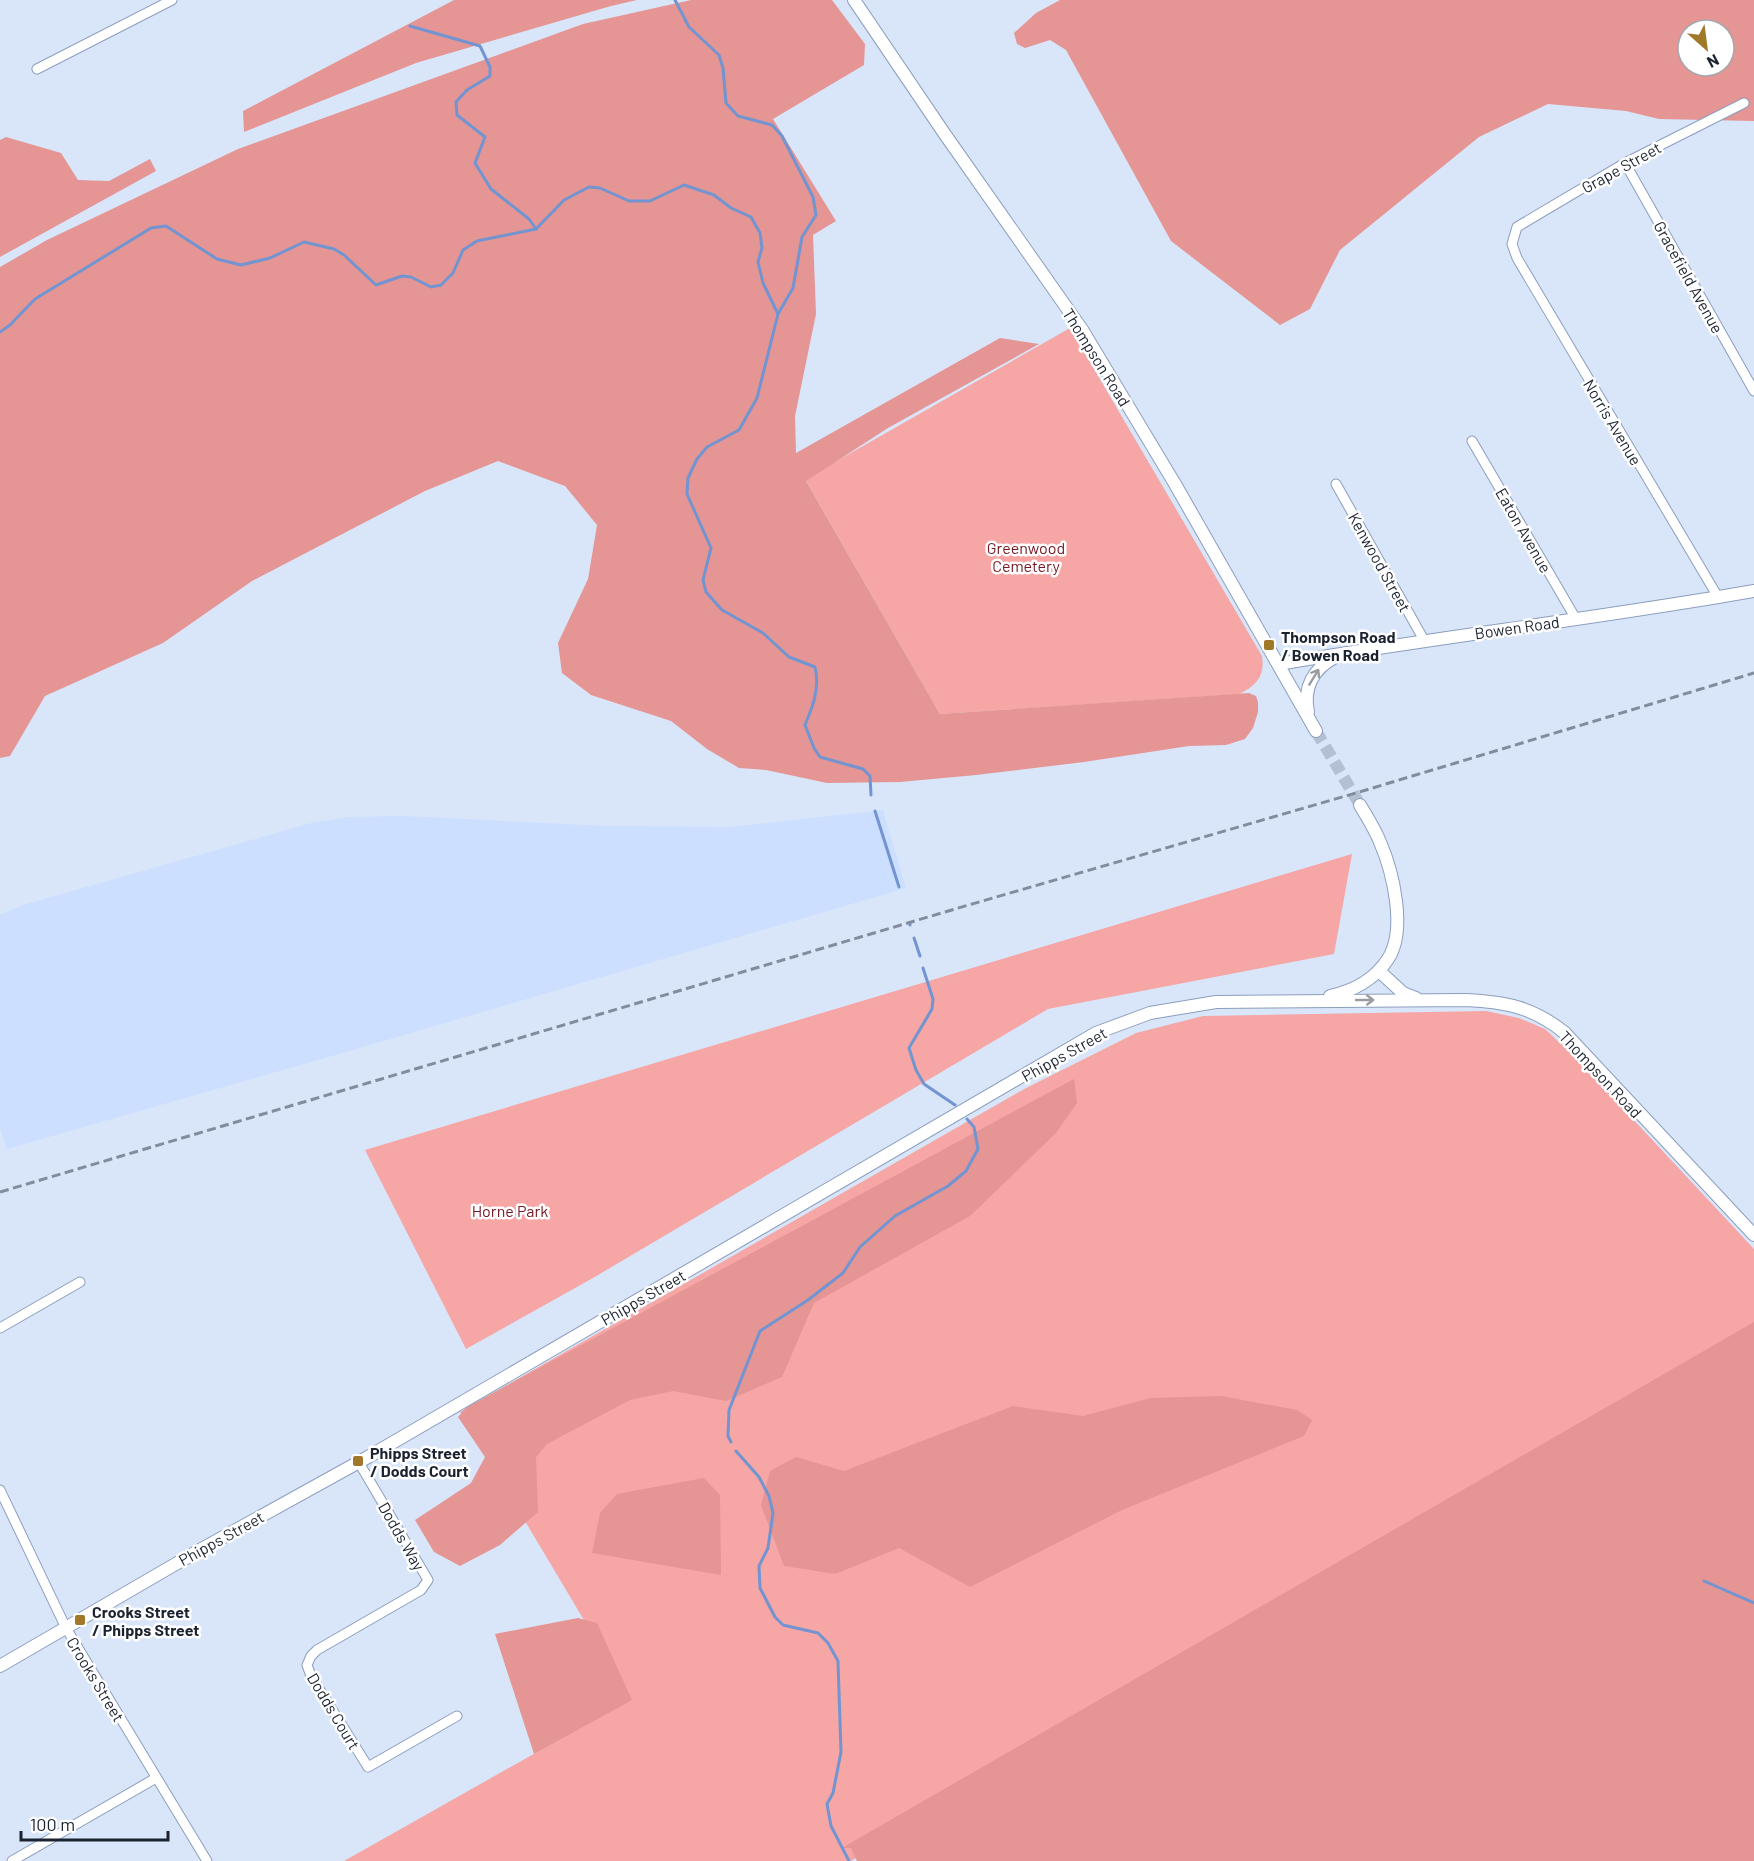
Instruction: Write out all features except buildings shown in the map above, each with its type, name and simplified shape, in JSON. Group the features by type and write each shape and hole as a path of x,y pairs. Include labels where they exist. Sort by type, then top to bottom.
{"main road":[{"name":"Thompson Road","path":"854,0 1083,331 1315,728 1306,705 1311,678 1333,658 1356,651"},
{"name":"Bowen Road","path":"1279,664 1754,591"},
{"path":"1309,1000 1343,993 1368,980 1380,971 1389,957 1394,940 1396,900 1384,852 1360,805"},
{"name":"Thompson Road","path":"1380,971 1403,993 1422,1000 1500,1002 1525,1009 1549,1020 1565,1033 1754,1235"},
{"path":"1309,1000 1422,1000"},
{"name":"Phipps Street","path":"0,1666 1096,1033 1150,1013 1176,1007 1216,1002 1309,1000"}],"street":[{"path":"37,69 172,0"},
{"name":"Grape Street","path":"1512,244 1518,227 1625,163 1744,103"},
{"name":"Gracefield Avenue","path":"1625,163 1754,392"},
{"name":"Norris Avenue","path":"1512,244 1517,258 1718,597"},
{"name":"Eaton Avenue","path":"1472,441 1576,619"},
{"name":"Kenwood Street","path":"1336,484 1424,640"},
{"path":"0,1328 80,1282"},
{"name":"Dodds Way","path":"358,1461 428,1580"},
{"name":"Crooks Street","path":"0,1490 2,1501 66,1628 207,1861"},
{"name":"Dodds Court","path":"428,1580 421,1590 317,1650 307,1665 317,1686 368,1767 457,1716"},
{"path":"12,1861 156,1778"}],"shaded area":[{"path":"454,0 637,0 416,63 244,132 243,111"},
{"path":"691,0 832,0 865,44 864,65 773,119 836,221 813,235 816,314 795,416 796,453 1000,338 1039,344 888,428 806,481 940,714 1249,693 1256,696 1258,712 1253,728 1245,739 1226,745 1189,746 1084,762 900,782 827,783 766,770 739,768 707,749 671,721 591,695 562,673 558,643 588,579 597,525 565,486 498,461 425,491 252,581 163,643 45,696 10,756 0,758 0,267 47,240 238,149 583,24"},
{"path":"1060,0 1754,0 1754,121 1659,119 1626,111 1548,104 1479,137 1340,250 1310,309 1280,325 1171,241 1066,50 1050,40 1025,48 1017,44 1014,33 1036,13"},
{"path":"6,137 61,153 78,180 109,181 150,159 156,171 0,257 0,140"},
{"path":"883,810 906,888 7,1149 0,1129 0,915 23,905 311,823 350,817 403,816 607,826 731,827"},
{"path":"1074,1079 1077,1103 1056,1133 970,1216 814,1303 782,1377 726,1401 673,1391 630,1400 547,1444 536,1457 538,1512 500,1545 460,1566 434,1552 415,1520 471,1483 485,1457 458,1417 467,1407"},
{"path":"1754,1322 1754,1861 857,1861 851,1848 842,1848"},
{"path":"1221,1396 1297,1410 1312,1420 1304,1436 1122,1510 970,1587 899,1548 835,1574 784,1566 761,1505 770,1471 796,1457 844,1471 1013,1406 1083,1416 1151,1398"},
{"path":"704,1478 720,1495 721,1575 592,1553 600,1513 617,1494"},
{"path":"578,1618 597,1623 632,1700 534,1754 495,1634"}],"green space":[{"name":"Greenwood Cemetery","path":"1070,328 1262,656 1261,674 1251,687 1239,694 940,714 805,479"},
{"name":"Horne Park","path":"1352,854 1334,954 1048,1009 593,1278 466,1349 365,1150"},
{"path":"1486,1011 1519,1018 1545,1029 1575,1057 1754,1249 1754,1338 851,1861 344,1861 631,1699 460,1412 1026,1088 1136,1033 1203,1016"}],"waterway":[{"path":"675,0 689,27 719,55 723,68 726,103 738,116 772,125 782,136 813,197 816,215 802,237 793,288 778,314 757,398 739,430 707,447 697,459 688,478 687,494 711,548 703,580 706,592 722,610 763,633 789,657 815,667 816,690 805,725 814,748 820,757 863,769 870,776 871,795"},
{"path":"410,26 480,46 490,67 490,76 467,90 456,102 457,115 485,137 475,163 491,189 529,219 536,229"},
{"path":"0,332 35,299 151,228 166,226 217,259 241,265 270,258 304,242 334,249 344,255 376,285 402,276 411,277 431,287 441,285 453,273 463,250 477,241 536,229 564,200 589,187 600,188 629,201 650,201 684,185 714,195 731,208 751,217 760,233 762,248 758,262 763,283 778,314"},
{"path":"875,811 899,887"},
{"path":"914,938 920,956"},
{"path":"923,968 933,999 932,1009 909,1048 916,1070 924,1084 955,1105"},
{"path":"731,1442 728,1436 729,1410 760,1331 808,1300 843,1273 860,1247 895,1216 948,1186 966,1171 978,1149 974,1127 967,1119"},
{"path":"736,1451 759,1477 769,1496 773,1513 768,1548 759,1566 760,1588 775,1617 783,1625 818,1633 828,1643 838,1661 841,1752 833,1793 827,1804 831,1826 849,1861"},
{"path":"1704,1581 1754,1603"}],"tunnel":[{"path":"1316,731 1360,805"}],"railway":[{"path":"0,1192 955,909 1356,793 1754,673"}],"place":[{"name":"Thompson Road / Bowen Road","path":"1269,645"},
{"name":"Phipps Street / Dodds Court","path":"358,1461"},
{"name":"Crooks Street / Phipps Street","path":"80,1620"}]}
